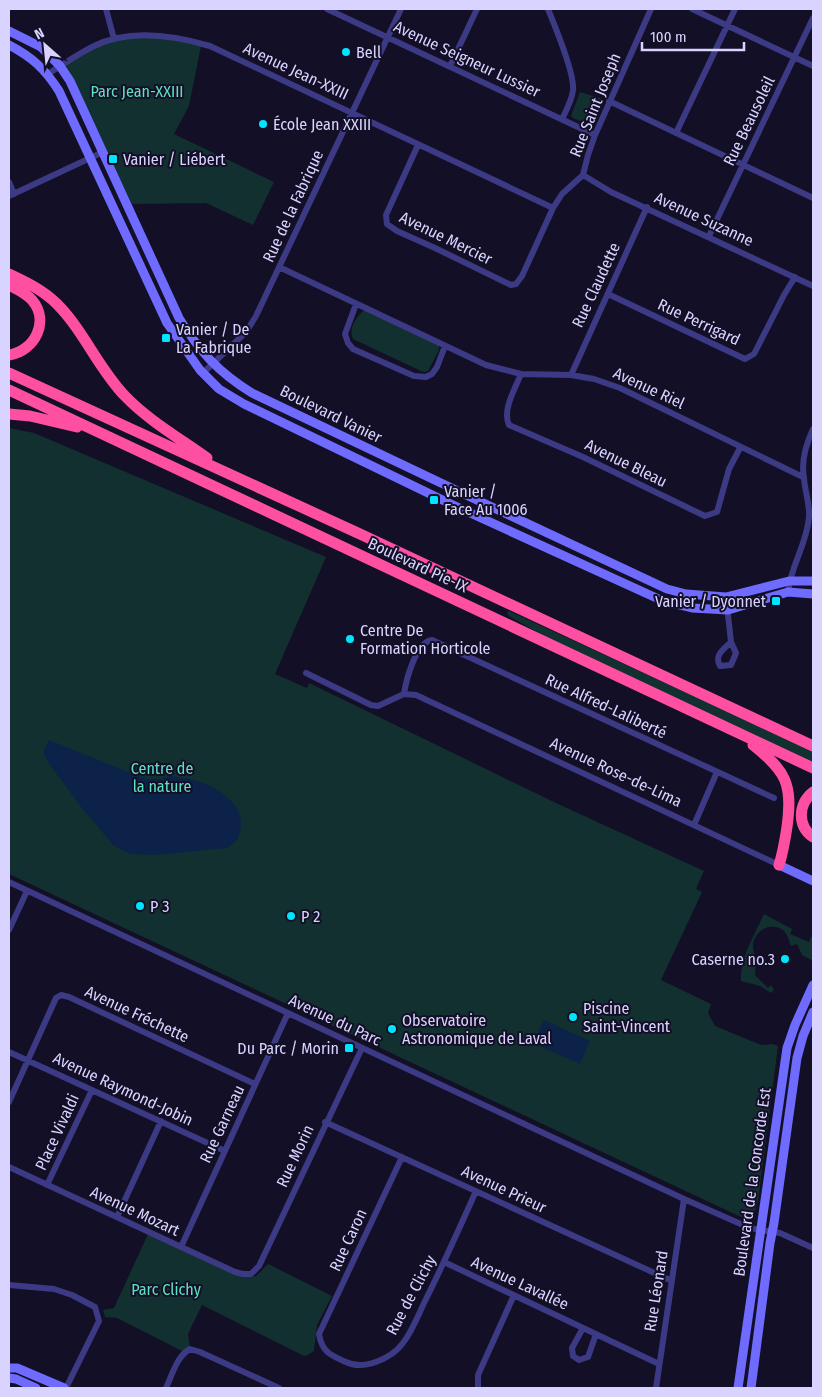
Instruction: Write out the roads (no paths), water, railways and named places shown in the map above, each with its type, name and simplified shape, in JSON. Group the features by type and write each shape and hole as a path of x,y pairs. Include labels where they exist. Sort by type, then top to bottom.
{"highway":[{"path":"9,274 36,288 58,305 76,327 112,382 133,404 226,472"},
{"path":"9,285 32,300 38,310 40,319 39,330 34,341 24,350 9,355"},
{"name":"Boulevard Pie-IX","path":"9,373 226,472 813,746"},
{"name":"Boulevard Pie-IX","path":"9,390 813,768"},
{"path":"9,414 30,416 98,432"},
{"path":"736,731 772,760 782,772 787,786 789,795 788,815 784,846 779,865"},
{"path":"788,734 813,738"},
{"path":"813,792 803,804 801,817 805,829 813,837"}],"street":[{"path":"106,9 114,38"},
{"name":"Avenue Seigneur Lussier","path":"327,9 595,135"},
{"name":"Rue de la Fabrique","path":"203,373 246,332 256,316 401,9"},
{"path":"450,66 477,9"},
{"path":"548,9 566,57 572,82 573,90 562,120"},
{"name":"Rue Saint Joseph","path":"516,284 522,276 562,194 583,175 595,135 651,9"},
{"path":"692,9 813,66"},
{"path":"676,133 735,9"},
{"name":"Rue Beausoleil","path":"709,236 813,18"},
{"name":"Boulevard Vanier","path":"9,31 41,47 60,66 70,81 180,318 194,342 232,380 252,393 668,589 686,594 726,597 789,581 813,582"},
{"name":"Avenue Jean-XXIII","path":"48,74 94,46 114,38 148,34 189,40 203,44 352,112 554,208"},
{"name":"Boulevard Vanier","path":"9,45 27,55 48,74 60,91 167,323 183,348 219,389 244,404 455,506 663,601 692,608 728,610 788,592 813,594"},
{"path":"609,101 813,198"},
{"name":"Avenue Mercier","path":"418,144 386,215 387,224 396,232 435,248 511,285 516,284"},
{"path":"9,182 11,195 103,152"},
{"name":"Avenue Suzanne","path":"583,175 611,192 647,207 813,286"},
{"name":"Rue Claudette","path":"570,375 647,207"},
{"name":"Avenue Riel","path":"279,267 486,365 521,374 570,375 594,379 620,388 803,477"},
{"name":"Rue Perrigard","path":"608,294 746,359 754,354 795,277"},
{"path":"356,304 345,334 348,343 353,349 414,376 426,377 432,374 437,367 445,346"},
{"name":"Avenue Bleau","path":"521,374 510,401 506,419 510,425 583,457 705,516 718,512 729,468 740,448"},
{"path":"788,592 789,581 804,542 809,518 803,477 805,451 813,429"},
{"path":"726,597 730,642"},
{"name":"Rue Alfred-Laliberté","path":"404,694 406,680 420,648 427,640 432,640 774,798"},
{"path":"306,672 371,705 378,706 404,694"},
{"name":"Avenue Rose-de-Lima","path":"404,694 416,695 813,881"},
{"path":"694,825 717,772"},
{"name":"Avenue du Parc","path":"9,882 684,1199 742,1225 782,1233 813,1248"},
{"path":"9,930 27,891"},
{"name":"Boulevard de la Concorde Est","path":"738,1388 787,1048 813,985"},
{"name":"Avenue Fréchette","path":"9,1102 56,998 60,995 69,997 255,1084"},
{"name":"Boulevard de la Concorde Est","path":"751,1388 797,1058 803,1036 813,1012"},
{"name":"Rue Garneau","path":"181,1247 288,1013"},
{"name":"Rue Morin","path":"252,1274 258,1266 325,1122 362,1048"},
{"name":"Avenue Raymond-Jobin","path":"9,1052 225,1151"},
{"name":"Place Vivaldi","path":"47,1185 92,1090"},
{"path":"116,1217 161,1121"},
{"name":"Avenue Prieur","path":"325,1122 672,1281"},
{"name":"Rue Caron","path":"319,1334 402,1157"},
{"name":"Avenue Mozart","path":"9,1167 235,1272 252,1274"},
{"name":"Rue de Clichy","path":"319,1334 321,1345 330,1354 350,1364 374,1364 392,1354 404,1343 476,1191"},
{"name":"Rue Léonard","path":"656,1388 684,1199"},
{"name":"Avenue Lavallée","path":"444,1262 659,1364"},
{"path":"9,1285 54,1290 72,1295 95,1308 99,1320 65,1388 17,1368 9,1368"},
{"path":"478,1388 478,1375 514,1295"},
{"name":"Avenue Lavallée","path":"583,1328 572,1348 573,1356 579,1360 588,1356 596,1334"},
{"path":"166,1388 178,1361 184,1352 190,1349 279,1388"},
{"path":"9,1378 36,1388"}],"water":[{"path":"49,740 146,779 162,779 172,775 173,777 198,781 211,787 233,803 239,814 241,826 237,840 227,848 156,855 131,854 122,850 113,845 50,765 43,752"},
{"path":"544,1020 590,1041 580,1064 533,1043"}],"place":[{"name":"Bell","path":"346,52"},
{"name":"École Jean XXIII","path":"263,124"},
{"name":"Vanier / Liébert","path":"113,159"},
{"name":"Vanier / De La Fabrique","path":"166,338"},
{"name":"Vanier / Face Au 1006","path":"434,500"},
{"name":"Vanier / Dyonnet","path":"776,601"},
{"name":"Centre De Formation Horticole","path":"350,639"},
{"name":"P 3","path":"140,906"},
{"name":"P 2","path":"291,916"},
{"name":"Caserne no.3","path":"785,959"},
{"name":"Piscine Saint-Vincent","path":"573,1017"},
{"name":"Observatoire Astronomique de Laval","path":"392,1029"},
{"name":"Du Parc / Morin","path":"349,1048"}],"park label":[{"name":"Parc Jean-XXIII","path":"137,91"},
{"name":"Centre de la nature","path":"162,777"},
{"name":"Parc Clichy","path":"166,1289"}]}
